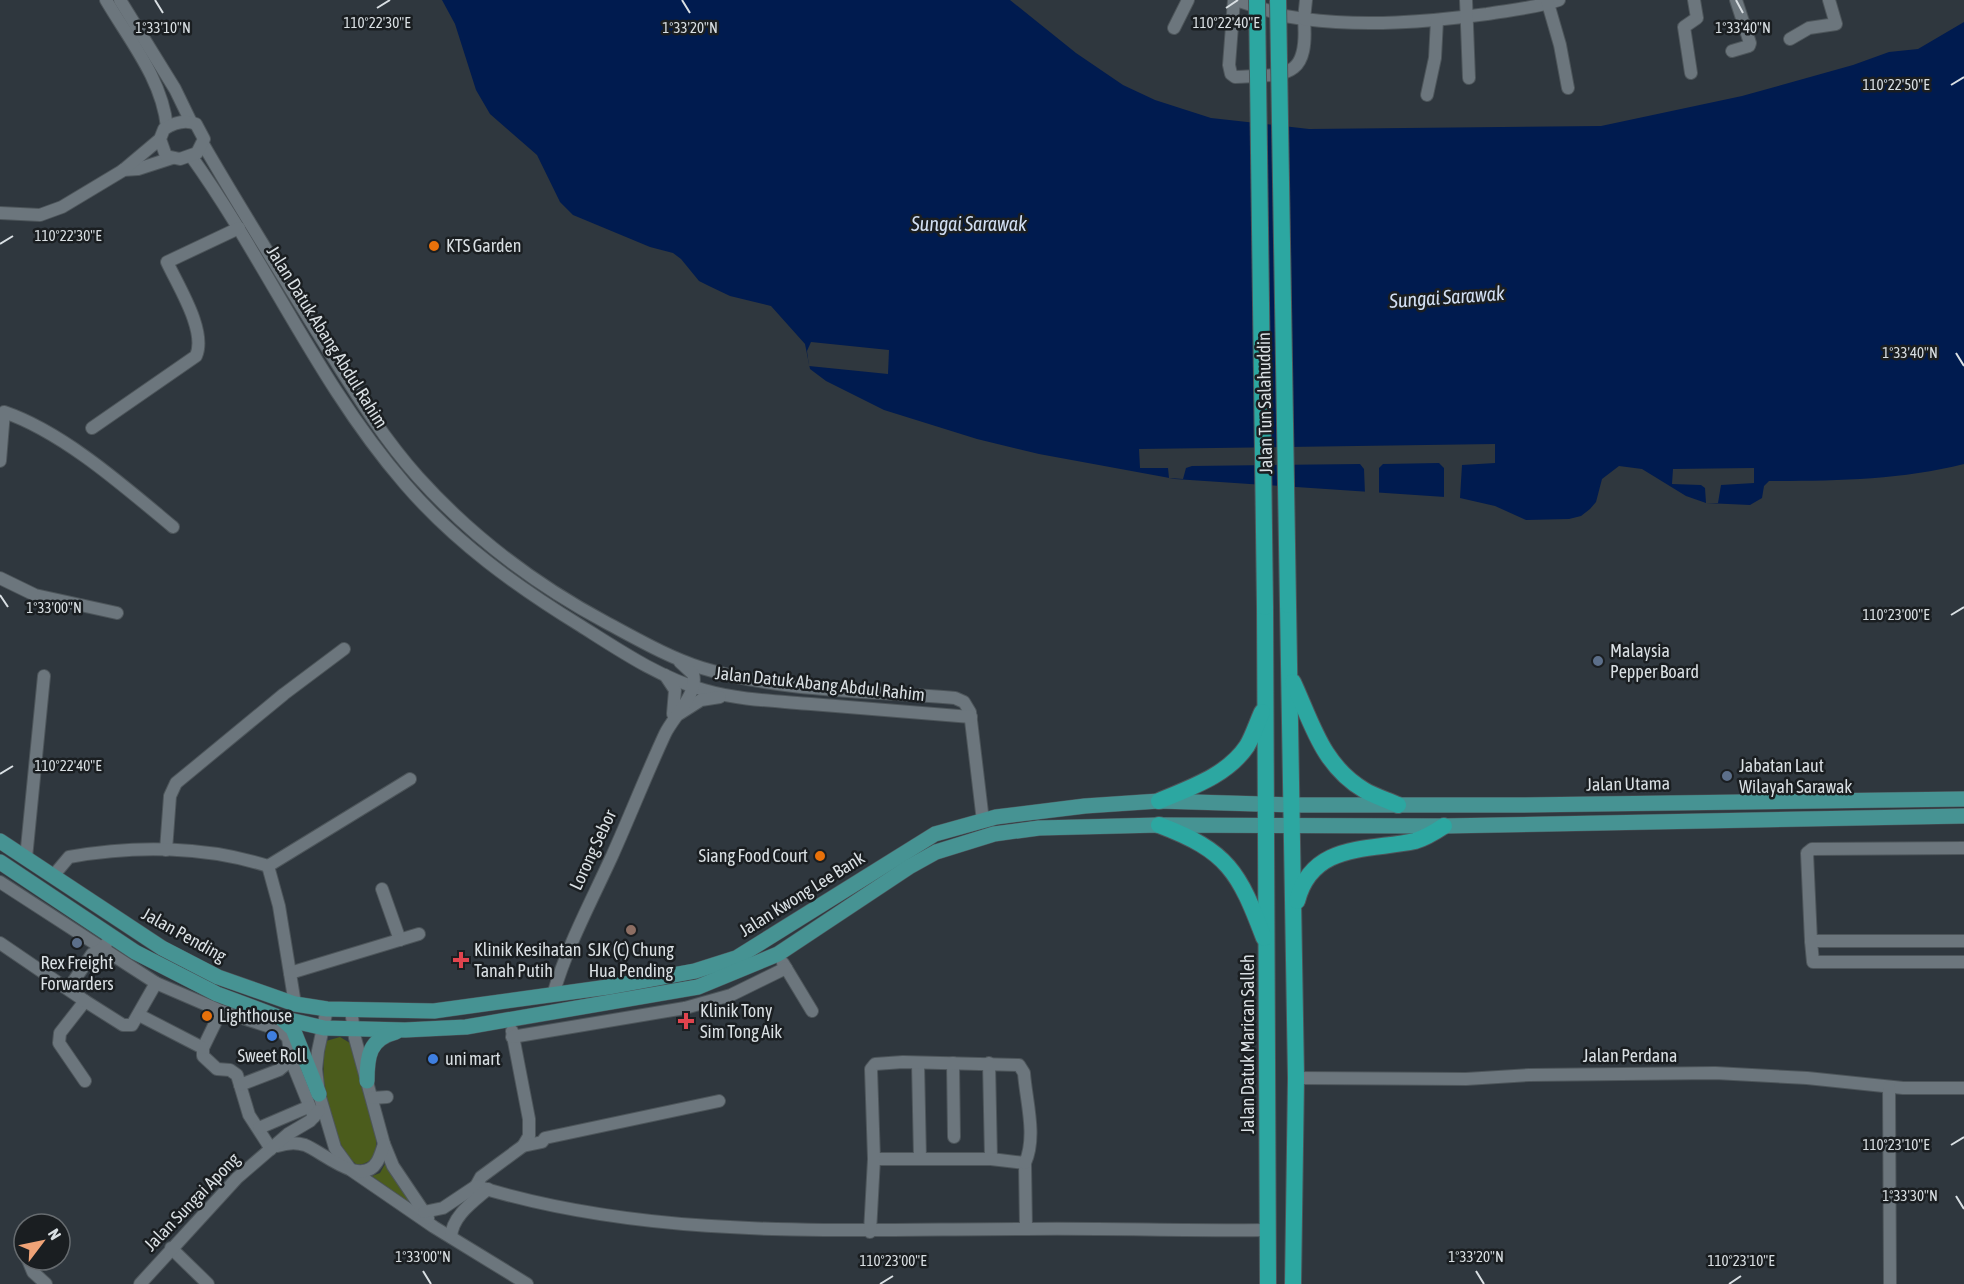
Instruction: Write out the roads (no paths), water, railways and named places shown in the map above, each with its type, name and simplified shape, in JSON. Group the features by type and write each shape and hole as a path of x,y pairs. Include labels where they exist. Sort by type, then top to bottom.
{"highway":[{"name":"Jalan Tun Salahuddin","path":"1257,0 1267,804"},
{"name":"Jalan Tun Salahuddin","path":"1278,0 1293,805"},
{"path":"1290,676 1319,744 1336,769 1366,791 1398,806"},
{"path":"1159,801 1214,776 1233,762 1247,746 1265,706"},
{"name":"Jalan Datuk Marican Salleh","path":"1267,804 1268,1284"},
{"path":"1293,805 1296,1078 1293,1284"},
{"path":"1159,825 1191,838 1226,863 1244,888 1268,947"},
{"path":"1293,914 1303,882 1327,860 1347,851 1417,840 1444,826"}],"main road":[{"name":"Jalan Utama","path":"1267,804 1398,806 1964,799"},
{"name":"Jalan Kwong Lee Bank","path":"351,1010 434,1011 553,995 695,971 736,958 927,839 983,821 1085,806 1159,801 1267,804"},
{"name":"Jalan Utama","path":"1267,826 1444,826 1964,816"},
{"name":"Jalan Kwong Lee Bank","path":"354,1028 405,1030 466,1027 698,987 778,954 909,867 955,844 994,834 1039,828 1159,825 1267,826"},
{"name":"Jalan Pending","path":"0,841 162,948 218,977 295,1004 351,1010"},
{"name":"Jalan Pending","path":"0,862 106,943 164,980 228,1008 324,1028 354,1028"},
{"path":"282,1018 293,1029 316,1106"},
{"path":"368,1081 367,1056 374,1044 379,1038 405,1030"}],"street":[{"path":"0,213 45,214 62,207 122,171 160,139 167,127 164,101 154,80 106,0"},
{"path":"120,0 175,89 191,122 200,130 203,144 191,156 171,158 147,167 122,171"},
{"path":"1174,28 1188,0"},
{"path":"1306,0 1304,19 1302,56 1288,74 1235,77 1231,74 1229,65 1234,0 1285,16 1304,19 1353,23 1437,20 1552,1 1568,88"},
{"path":"1467,0 1468,78"},
{"path":"1691,73 1684,27 1697,18 1694,0"},
{"path":"1732,51 1749,46 1750,43 1736,0"},
{"path":"1790,39 1801,31 1836,24 1829,0"},
{"path":"1427,94 1435,58 1437,20"},
{"path":"167,127 191,122"},
{"path":"160,139 163,151 171,158"},
{"name":"Jalan Datuk Abang Abdul Rahim","path":"191,156 239,228 344,404 385,459 433,513 479,556 531,594 606,642 665,675 694,687 729,696 971,717 964,702 955,698 757,681 674,658 588,612 536,580 457,517 418,477 384,436 345,377 203,144"},
{"path":"92,428 196,356 201,346 197,328 167,261 239,228"},
{"path":"0,460 2,411 49,434 105,471 173,527"},
{"path":"0,578 35,595 117,614"},
{"path":"166,850 170,796 176,783 284,694 344,649"},
{"path":"671,721 694,687 693,674 674,658"},
{"path":"665,675 675,690 671,721"},
{"path":"26,858 44,676"},
{"path":"671,721 701,700 729,696"},
{"path":"971,717 983,821"},
{"name":"Lorong Sebor","path":"553,995 572,939 611,858 671,721"},
{"path":"53,876 69,857 142,848 244,859 268,866 410,779"},
{"path":"1964,848 1812,849 1808,853 1813,962 1964,962"},
{"path":"268,866 279,906 295,1004"},
{"path":"0,882 106,943 92,954 69,988"},
{"path":"382,889 400,940"},
{"path":"290,973 419,934"},
{"path":"1811,941 1964,941"},
{"path":"1896,963 1897,941"},
{"path":"0,943 123,1025 132,1025 164,980"},
{"path":"778,954 812,1011"},
{"path":"512,1036 685,1008 731,995 786,968"},
{"path":"85,1000 60,1033 59,1043 85,1081"},
{"path":"351,1170 335,1148 291,1060 288,1038 280,1030 228,1008 203,1048 203,1056 217,1069 230,1070 237,1075 249,1116 272,1148 289,1143 304,1144 351,1170 434,1227 527,1284"},
{"path":"316,1106 316,1070 327,1009"},
{"path":"351,1010 384,1144 398,1174 434,1227"},
{"path":"139,1015 203,1048"},
{"path":"451,1237 451,1228 457,1218 482,1187 481,1177 523,1146 529,1136 529,1119 510,1020"},
{"path":"240,1085 279,1070 291,1060"},
{"path":"870,1232 874,1159 873,1066 953,1063 1012,1063 1019,1065 1024,1072 1030,1130 1030,1151 1025,1163 1026,1229"},
{"path":"953,1063 954,1137"},
{"path":"989,1063 991,1159"},
{"path":"918,1064 920,1159"},
{"name":"Jalan Perdana","path":"1296,1078 1466,1080 1529,1075 1715,1073 1807,1078 1889,1087 1964,1088"},
{"path":"1889,1087 1890,1284"},
{"path":"372,1098 387,1097"},
{"path":"523,1146 542,1143 545,1138 718,1101"},
{"path":"259,1128 316,1106"},
{"name":"Jalan Sungai Apong","path":"140,1284 237,1178 316,1106"},
{"path":"529,1119 545,1138"},
{"path":"351,1170 371,1169 377,1162 384,1144"},
{"path":"874,1159 991,1159 1025,1163"},
{"path":"424,1212 443,1208 482,1187 571,1209 659,1224 870,1232 1026,1229 1267,1230"},
{"path":"171,1248 208,1284"},
{"path":"33,1272 46,1284"}],"water":[{"name":"Sungai Sarawak","path":"442,0 1010,0 1076,53 1123,85 1155,100 1211,118 1309,129 1601,126 1742,96 1853,65 1889,52 1918,49 1964,22 1964,464 1892,476 1843,480 1769,481 1764,486 1762,498 1750,505 1706,503 1686,496 1642,469 1619,466 1602,479 1596,502 1581,516 1569,519 1526,520 1495,506 1460,498 1175,479 1039,454 977,439 884,410 826,381 810,369 805,344 771,306 730,296 699,281 673,253 650,247 573,215 560,202 537,155 490,114 476,90 455,24"}],"place":[{"name":"KTS Garden","path":"434,246"},
{"name":"Malaysia Pepper Board","path":"1598,661"},
{"name":"Jabatan Laut Wilayah Sarawak","path":"1727,776"},
{"name":"Siang Food Court","path":"820,856"},
{"name":"SJK (C) Chung Hua Pending","path":"631,930"},
{"name":"Rex Freight Forwarders","path":"77,943"},
{"name":"Klinik Kesihatan Tanah Putih","path":"461,960"},
{"name":"Lighthouse","path":"207,1016"},
{"name":"Klinik Tony Sim Tong Aik","path":"686,1021"},
{"name":"Sweet Roll","path":"272,1036"},
{"name":"uni mart","path":"433,1059"}]}
